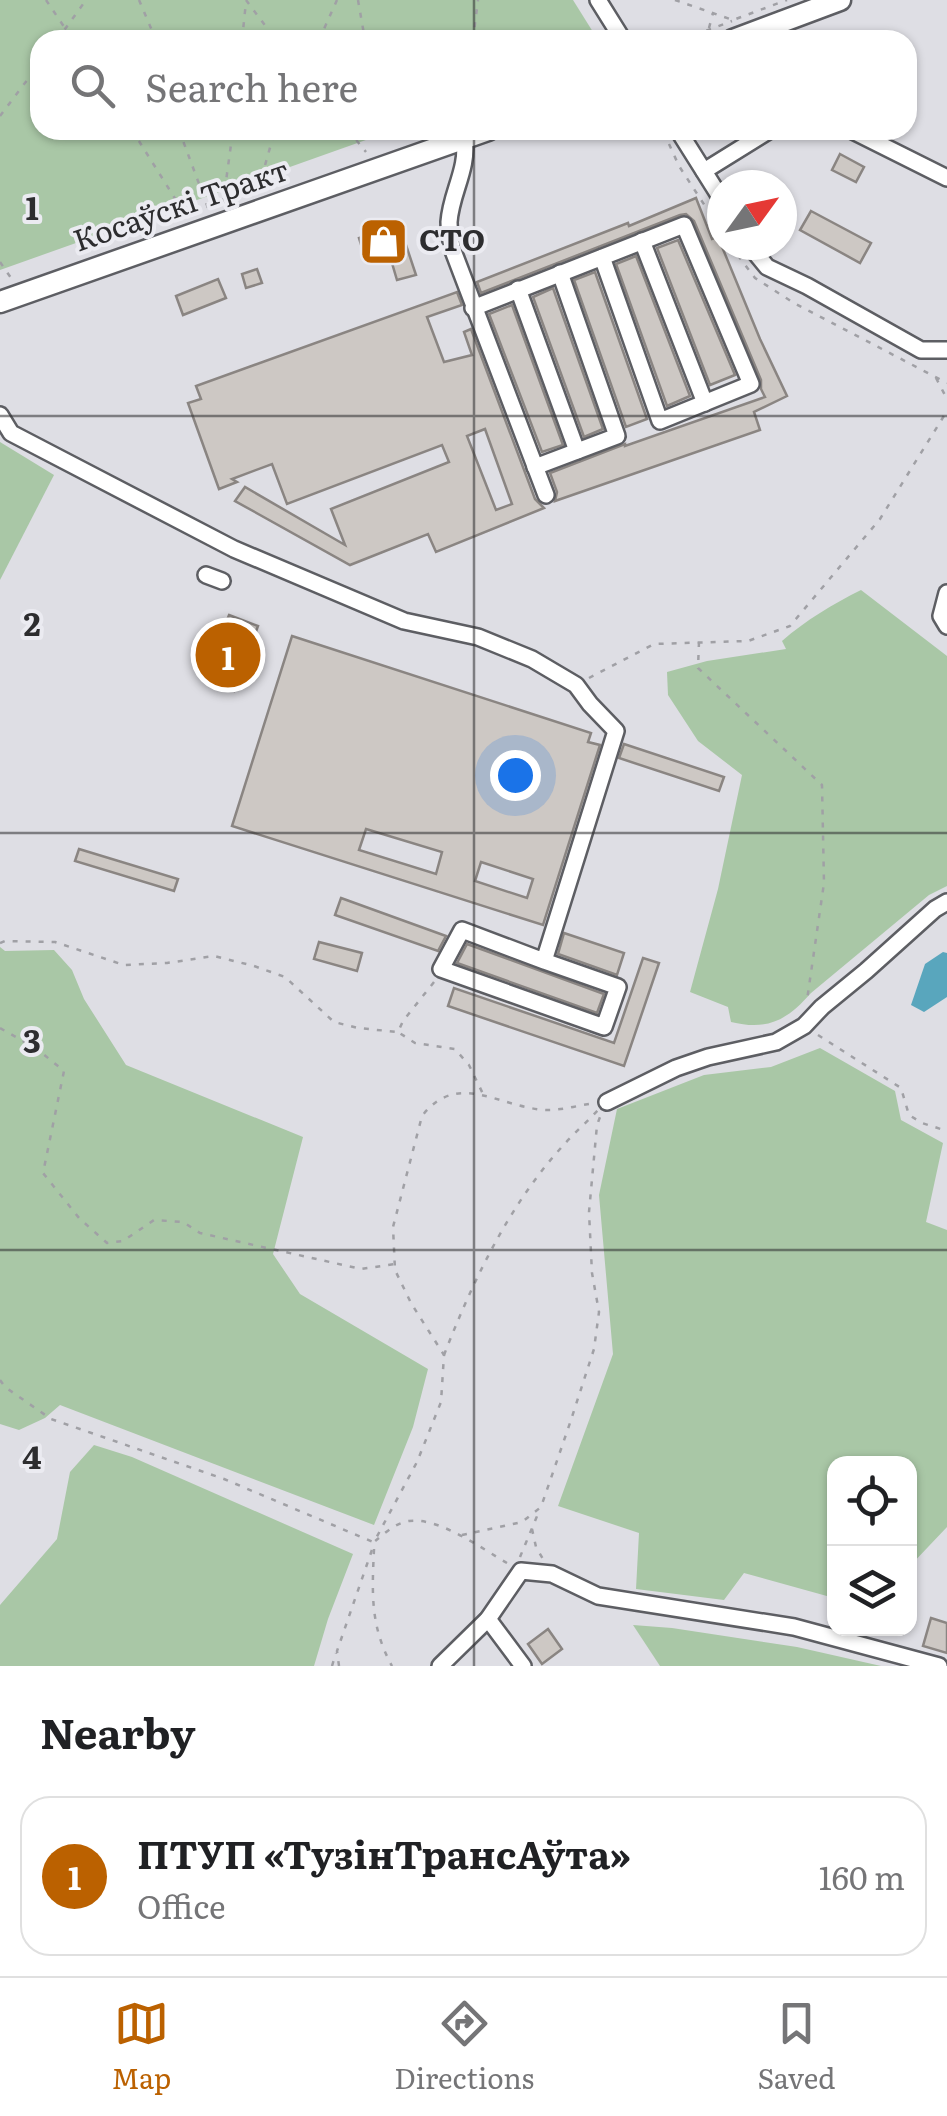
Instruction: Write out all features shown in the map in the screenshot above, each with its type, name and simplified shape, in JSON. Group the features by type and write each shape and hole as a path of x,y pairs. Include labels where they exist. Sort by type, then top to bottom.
{"main road":[{"path":"733,30 840,0"},
{"name":"Косаўскі Тракт","path":"6,293 458,140"}],"street":[{"path":"598,0 617,30"},
{"path":"464,140 464,169 449,224 452,248 546,495"},
{"path":"678,140 707,176"},
{"path":"704,171 754,140"},
{"path":"871,140 947,178"},
{"path":"474,308 518,289 602,256 642,242 684,225 751,384 660,421 602,256"},
{"path":"642,242 705,403"},
{"path":"761,260 766,267 921,350 947,350"},
{"path":"535,467 618,436 560,273"},
{"path":"518,289 578,451"},
{"path":"0,416 11,433 234,549 404,621 496,644 532,659 576,685 616,731 544,961"},
{"path":"947,593 941,616 947,626"},
{"path":"606,1102 676,1068 776,1042 804,1026 822,1006 947,902"},
{"path":"462,930 544,961 618,987 604,1028 441,969 462,930"},
{"path":"440,1666 488,1619 521,1571 552,1574 598,1596 794,1627 939,1666"},
{"path":"488,1619 523,1666"}],"path":[{"path":"46,0 66,30"},
{"path":"64,30 86,0"},
{"path":"140,0 152,30"},
{"path":"243,30 246,0"},
{"path":"246,0 268,30"},
{"path":"324,30 337,0"},
{"path":"358,0 363,30"},
{"path":"474,30 478,0"},
{"path":"675,0 713,13 733,30"},
{"path":"713,13 708,30 733,30 787,0"},
{"path":"0,116 30,77"},
{"path":"138,140 186,216"},
{"path":"183,140 208,208"},
{"path":"224,202 232,140"},
{"path":"258,190 272,140"},
{"path":"356,140 366,152"},
{"path":"674,140 680,166 707,208"},
{"path":"741,260 754,278 794,303 947,383"},
{"path":"0,262 6,293"},
{"path":"935,376 947,399"},
{"path":"576,685 654,644 748,641 790,626 880,519 947,411"},
{"path":"698,642 698,668 822,785 824,883 804,1026 901,1088 908,1115 947,1131"},
{"path":"0,944 55,942 124,965 214,956 254,966 284,977 334,1022 398,1032 414,1043 455,1050 469,1065 484,1097"},
{"path":"398,1032 441,969"},
{"path":"0,1028 37,1049 64,1071 43,1173 79,1218 108,1243 123,1241 154,1220 183,1222 200,1233 361,1269 395,1264"},
{"path":"444,1354 410,1303 395,1270 393,1227 422,1116 432,1103 450,1093 547,1110 606,1102"},
{"path":"332,1666 374,1542 416,1462 441,1402 444,1354 459,1316 520,1203 558,1151 606,1102"},
{"path":"392,1666 378,1636 372,1601 374,1542 391,1528 408,1522 428,1522 515,1568 541,1508 594,1349 599,1312 592,1273 589,1212 597,1124 606,1102"},
{"path":"0,1380 51,1419 224,1479 374,1542"},
{"path":"458,1535 522,1522 541,1508"},
{"path":"532,1528 536,1548 552,1574"},
{"path":"337,1651 338,1666"}],"green space":[{"path":"0,0 573,0 592,30 30,30 30,140 366,140 0,270"},
{"path":"0,442 54,475 0,580"},
{"path":"861,590 947,656 947,886 929,895 785,1016 766,1024 731,1022 728,1007 690,992 718,889 742,775 698,741 668,695 667,672 707,661 786,649 782,641 791,633"},
{"path":"0,947 5,951 54,950 72,970 84,999 126,1065 303,1137 273,1254 300,1294 428,1369 413,1427 374,1525 60,1405 45,1418 19,1430 0,1424"},
{"path":"820,1048 895,1091 901,1120 943,1143 926,1222 947,1230 947,1527 917,1559 917,1456 827,1456 827,1596 744,1573 724,1600 636,1589 639,1533 558,1506 613,1354 599,1195 617,1109 704,1075 771,1067"},
{"path":"94,1445 132,1457 353,1554 314,1666 0,1666 0,1605 57,1539 70,1472"},
{"path":"633,1625 797,1647 881,1666 660,1666"}],"water":[{"path":"947,953 947,997 924,1012 911,1005 925,964"}],"building":[{"path":"840,154 864,167 856,182 832,170"},
{"path":"696,198 707,226 707,252 694,221 686,214 680,215 481,293 477,282 628,223 629,226"},
{"path":"811,211 871,243 860,263 800,230"},
{"path":"399,224 416,275 397,280 389,253 366,261 359,238"},
{"path":"678,240 735,375 710,385 657,248"},
{"path":"636,256 690,396 667,406 616,264"},
{"path":"710,260 727,260 787,396 754,412 760,430 555,501 557,492 550,473 765,397"},
{"path":"257,269 262,283 246,288 242,274"},
{"path":"595,272 647,419 626,427 574,280"},
{"path":"218,279 226,298 183,315 176,296"},
{"path":"553,288 603,429 584,437 533,297"},
{"path":"457,292 462,305 427,317 444,362 472,355 464,332 471,329 535,499 544,508 436,552 428,534 350,565 235,501 245,487 345,545 331,509 449,462 442,445 287,504 272,464 232,479 237,482 219,489 188,403 201,399 196,386","holes":["485,429 512,504 496,510 467,436"]},
{"path":"512,305 563,445 542,452 489,314"},
{"path":"229,615 258,626 234,691 204,680"},
{"path":"292,636 591,733 588,742 600,745 543,925 232,826","holes":["366,829 442,852 436,874 359,850","481,862 533,879 527,898 475,881"]},
{"path":"624,744 724,777 719,791 619,758"},
{"path":"79,849 178,879 174,891 75,861"},
{"path":"341,898 446,936 438,951 335,915"},
{"path":"564,933 624,953 617,975 558,954"},
{"path":"319,942 362,953 357,971 314,959"},
{"path":"467,944 604,994 597,1013 457,963"},
{"path":"643,958 659,963 624,1066 448,1006 454,988 614,1043"},
{"path":"931,1618 947,1623 947,1653 923,1646"},
{"path":"548,1629 562,1649 542,1664 528,1644"}],"place":[{"name":"СТО","path":"384,241"},
{"name":"ПТУП «ТузінТрансАўта»","path":"228,655"}]}
